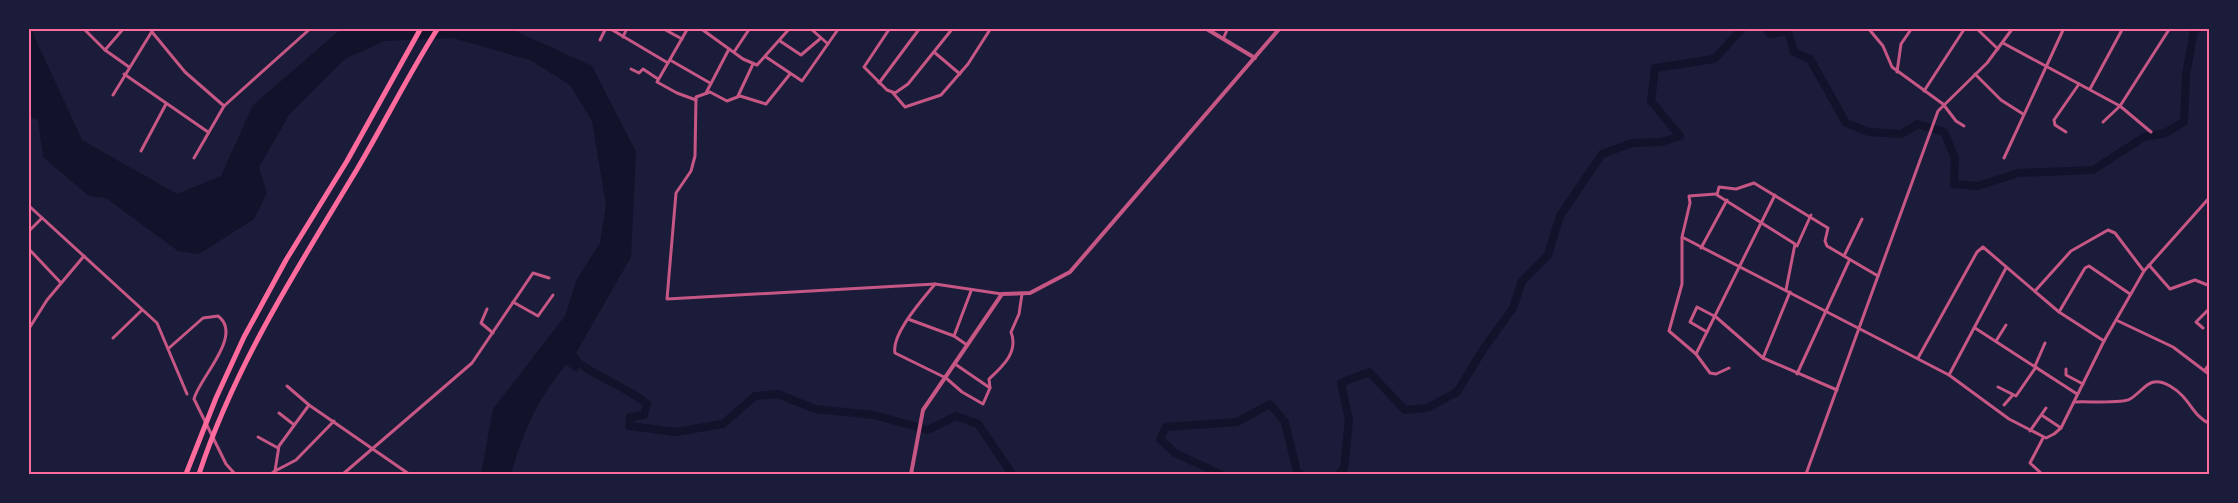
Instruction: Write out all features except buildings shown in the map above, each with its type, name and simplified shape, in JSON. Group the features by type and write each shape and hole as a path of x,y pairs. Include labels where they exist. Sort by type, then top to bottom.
{"highway":[{"path":"186,474 216,398 244,337 285,260 380,104 421,28"},
{"path":"199,474 259,334 438,28"}],"street":[{"path":"83,28 105,50 129,67"},
{"path":"105,50 124,28"},
{"path":"194,158 225,106 311,28"},
{"path":"600,40 607,28 711,83"},
{"path":"623,37 627,28"},
{"path":"662,28 682,39"},
{"path":"658,79 688,28"},
{"path":"700,28 753,64 759,64 790,28"},
{"path":"734,52 750,28"},
{"path":"810,28 828,44"},
{"path":"766,57 802,81 839,28"},
{"path":"890,28 864,67 879,83 893,93 903,106 911,106 938,97 960,74 986,39 991,28"},
{"path":"879,83 920,28"},
{"path":"893,93 900,91 908,84 953,28"},
{"path":"1205,28 1255,58"},
{"path":"1223,39 1228,28"},
{"path":"1897,72 1901,44 1912,28"},
{"path":"1924,91 1965,28"},
{"path":"1976,28 1998,49"},
{"path":"1982,33 1986,28"},
{"path":"1806,474 1935,121 1943,104 1975,74 2003,43 2013,28"},
{"path":"2004,158 2064,28"},
{"path":"2090,89 2123,28"},
{"path":"2103,122 2120,106 2170,28"},
{"path":"1868,29 1883,46 1889,63 1897,72 1943,104 1956,121 1964,126"},
{"path":"113,94 153,30 185,72 225,106"},
{"path":"753,64 738,96 728,101 706,93 698,95 696,100 696,156 691,171 676,193 667,298 935,284 1002,294 1022,294 1041,290 1070,273 1277,30"},
{"path":"780,41 801,55 821,38"},
{"path":"2003,43 2120,106 2151,132"},
{"path":"706,93 729,49"},
{"path":"934,52 960,74"},
{"path":"631,69 639,73 643,69 658,79 657,82 696,100"},
{"path":"124,74 208,132"},
{"path":"738,96 768,104 790,74"},
{"path":"1975,74 2001,100 2024,114"},
{"path":"2066,132 2054,121 2079,84"},
{"path":"141,151 166,104"},
{"path":"1716,194 1720,186 1736,189 1751,182 1811,215 1829,229 1826,244 1849,261 1878,276"},
{"path":"1729,368 1720,373 1710,373 1696,354 1669,331 1682,284 1682,237 1690,203 1689,196 1716,194 1796,247"},
{"path":"1696,354 1775,195"},
{"path":"2042,474 2031,466 2030,460 2043,438 2054,434 2061,428 2130,294 2149,264 2210,197"},
{"path":"1701,248 1727,200"},
{"path":"28,205 159,325 187,394"},
{"path":"1762,358 1788,291 1796,247 1811,215"},
{"path":"28,232 42,217"},
{"path":"1844,256 1862,219"},
{"path":"2035,291 2071,251 2108,230 2115,233 2144,271"},
{"path":"1682,237 1949,375 2043,438"},
{"path":"28,248 61,283"},
{"path":"1918,358 1979,250 1985,248 2060,312 2104,341"},
{"path":"30,327 61,283 84,256"},
{"path":"1797,374 1849,261"},
{"path":"2149,264 2169,289 2195,280 2210,286"},
{"path":"1949,375 2007,267"},
{"path":"2060,312 2086,267 2094,269 2130,294"},
{"path":"343,474 466,369 533,273 549,278"},
{"path":"935,284 908,319 895,344 895,353 946,378 962,392 983,404 990,388 989,380 1002,368 1014,344 1011,332 1019,314 1022,294"},
{"path":"954,336 971,291"},
{"path":"911,474 918,424 923,410 1002,294"},
{"path":"513,302 538,316 553,295"},
{"path":"1707,332 1690,322 1698,307 1716,317 1762,358 1837,390"},
{"path":"2203,328 2196,322 2210,308"},
{"path":"487,309 481,323 493,333"},
{"path":"113,338 142,310"},
{"path":"169,348 203,318 218,316 226,325 225,341 195,394 194,403 219,450 235,474"},
{"path":"908,319 954,336 967,345"},
{"path":"2116,320 2173,347 2210,375"},
{"path":"1996,341 2006,325"},
{"path":"1975,328 2077,394"},
{"path":"2004,405 2022,390 2036,367 2045,343"},
{"path":"2205,370 2210,363"},
{"path":"956,364 990,388"},
{"path":"2066,369 2066,375 2083,384"},
{"path":"2074,402 2127,400 2144,385 2161,382 2180,392 2190,402 2197,417 2210,424"},
{"path":"287,386 309,405 410,474"},
{"path":"1998,387 2012,396"},
{"path":"273,473 278,448 293,424 309,405"},
{"path":"2030,431 2043,416 2046,408"},
{"path":"279,413 293,424"},
{"path":"2043,416 2061,428"},
{"path":"273,473 296,460 335,421"},
{"path":"258,437 278,448"}],"shaded area":[{"path":"28,29 31,29 82,140 177,194 221,176 253,105 341,29 511,29 592,66 636,152 631,257 576,353 581,360 577,372 566,365 539,403 526,430 511,474 481,474 493,409 565,316 577,279 600,243 606,205 592,121 570,85 530,60 453,38 384,41 345,59 289,115 259,167 267,193 254,219 199,254 178,251 106,198 89,196 43,157 38,120 29,116"}],"waterway":[{"path":"1338,474 1344,469 1349,420 1341,383 1369,372 1405,410 1427,408 1457,392 1484,348 1513,308 1522,281 1548,255 1560,216 1602,154 1632,143 1661,142 1680,136 1651,101 1655,68 1714,59 1743,28"},
{"path":"1766,28 1770,34 1788,31 1794,52 1810,59 1846,123 1869,132 1901,134 1918,124 1944,132 1955,158 1954,184 1978,186 2018,173 2093,170 2144,137 2165,133 2184,122 2186,75 2194,30 2199,28"},
{"path":"572,358 647,404 644,415 630,417 629,426 676,432 723,424 755,396 778,394 815,409 874,415 928,430 956,416 978,424 1012,474"},
{"path":"1220,474 1175,453 1160,439 1166,427 1237,422 1270,404 1285,422 1297,472 1301,474"}]}
